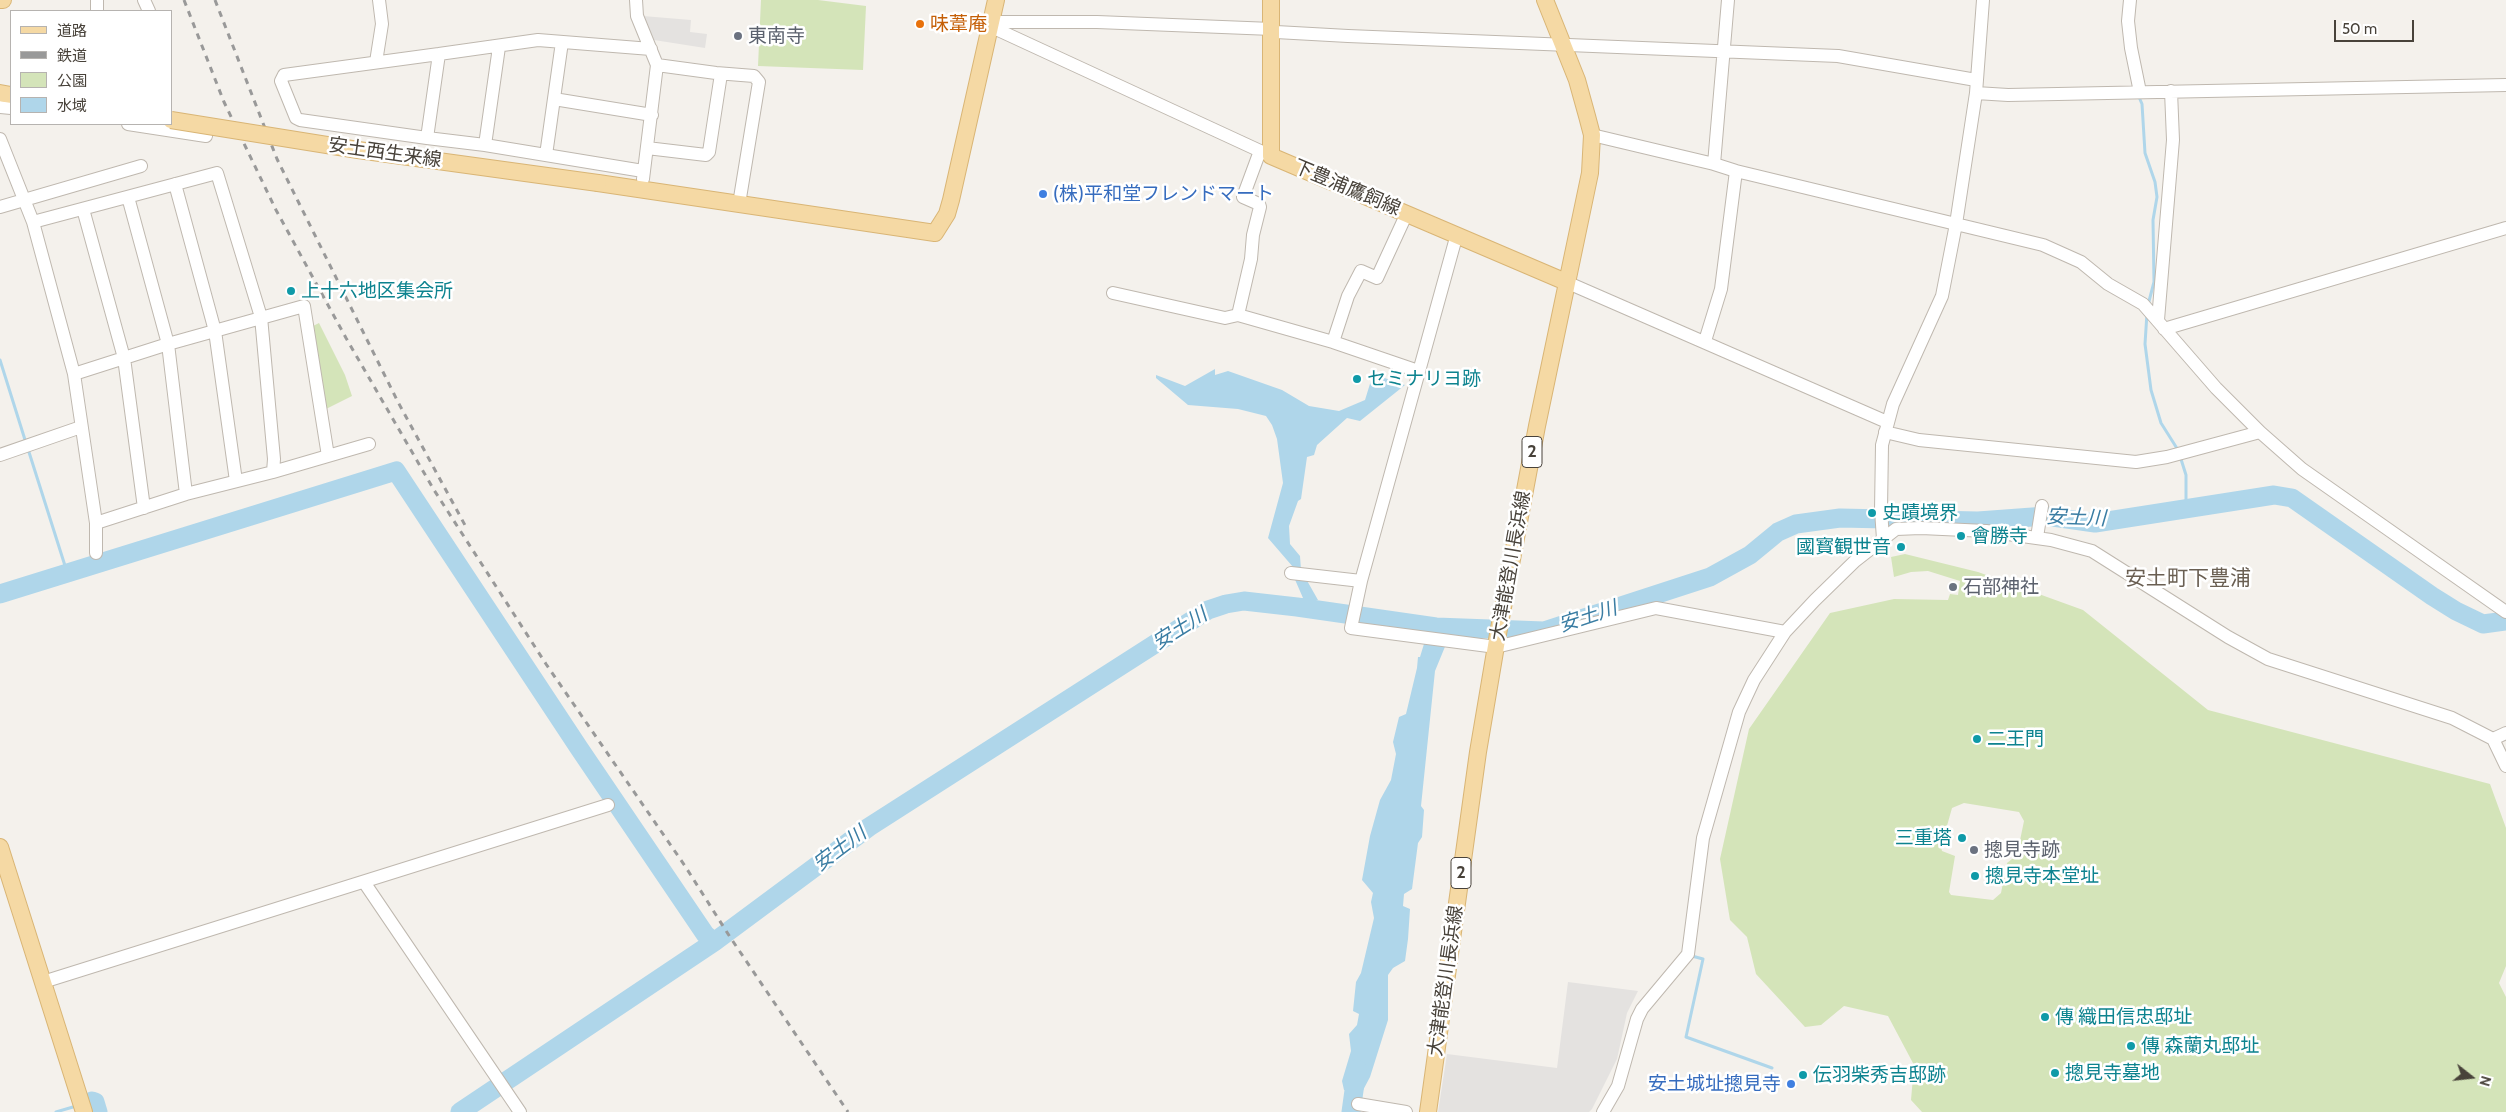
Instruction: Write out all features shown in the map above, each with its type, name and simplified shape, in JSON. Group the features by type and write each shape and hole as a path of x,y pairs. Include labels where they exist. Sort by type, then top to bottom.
{"main road":[{"path":"990,22 996,0"},
{"name":"下豊浦鷹飼線","path":"1272,0 1266,153 1566,282"},
{"name":"大津能登川長浜線","path":"1428,1112 1478,752 1498,635 1566,282 1590,173 1592,135 1577,80 1544,0"},
{"name":"安土西生来線","path":"172,120 367,151 642,189 934,233 947,214 951,200 990,22"},
{"path":"0,847 84,1112"}],"street":[{"path":"376,62 382,24 379,0"},
{"path":"636,0 637,16 657,65 642,189"},
{"path":"1714,164 1728,0"},
{"path":"1883,536 1881,510 1882,445 1893,404 1942,296 1956,224 1976,94 1983,0"},
{"path":"2130,0 2128,21 2131,48 2140,92"},
{"path":"990,22 1098,22 1272,29 1276,32 1838,56 1976,80"},
{"path":"990,22 996,29 1266,153 1243,197 1259,204 1260,207 1252,235 1251,259 1238,315"},
{"path":"643,171 485,145 300,120 296,118 281,81 284,75 500,47 538,40 651,49"},
{"path":"546,155 562,42"},
{"path":"485,145 500,47"},
{"path":"427,138 439,54"},
{"path":"657,65 721,74 754,76 759,82 739,204"},
{"path":"647,148 706,155 709,152 721,74"},
{"path":"1976,94 2506,85"},
{"path":"2158,321 2173,140 2171,91"},
{"path":"554,100 652,114"},
{"path":"134,125 206,136"},
{"path":"1592,135 2043,245 2081,262 2108,284 2143,304 2260,432 2302,469 2402,541 2506,612"},
{"path":"0,139 22,200 33,222 74,374 96,523 96,553"},
{"path":"0,207 141,166"},
{"path":"1705,341 1720,289 1736,171"},
{"path":"33,222 217,173 261,317 274,459 273,472"},
{"path":"174,184 215,331 236,481"},
{"path":"128,197 168,344 186,494"},
{"path":"83,209 124,358 144,508"},
{"path":"1333,342 1348,296 1361,271 1377,278 1407,213"},
{"path":"2158,321 2506,228"},
{"path":"1457,234 1361,581 1351,628 1456,642 1656,608 1785,632"},
{"path":"1566,282 1705,341 1886,427 1919,440 2136,462 2191,451 2260,432"},
{"path":"1113,293 1225,318 1238,315 1333,342 1418,371"},
{"path":"74,374 168,344 304,306 328,456"},
{"path":"0,455 81,427"},
{"path":"96,523 186,494 273,472 369,444"},
{"path":"2037,538 2042,506"},
{"path":"1603,1112 1618,1086 1628,1056 1632,1035 1642,1009 1688,954 1700,850 1739,712 1754,680 1785,632 1856,561 1883,536 1896,529 1921,528 1986,531 2069,543 2092,551 2228,637 2268,659 2452,718 2493,739 2506,766"},
{"path":"1291,573 1361,581"},
{"path":"2493,739 2506,733"},
{"path":"43,982 608,805"},
{"path":"364,882 520,1112"},
{"path":"1358,1104 1406,1112"}],"green space":[{"path":"761,0 818,0 866,6 863,70 758,66"},
{"path":"319,323 345,375 352,396 326,409 313,326"},
{"path":"1905,554 1978,572 2083,610 2208,710 2490,784 2506,828 2506,966 2499,983 2506,997 2506,1112 1922,1112 1911,1100 1914,1065 1888,1016 1844,1006 1821,1025 1805,1027 1756,974 1747,937 1730,920 1720,859 1749,729 1830,613 1894,599 1948,600 1950,594 1958,595 1960,581 1928,571 1911,572 1894,577 1891,557","holes":["1964,803 2019,812 2024,821 2017,855 2007,863 2001,893 1993,900 1951,895 1949,892 1955,856 1942,851 1941,847 1952,808"]}],"shaded area":[{"path":"643,16 691,20 690,32 707,34 705,48 654,40"},
{"path":"1568,982 1638,991 1627,1013 1617,1059 1589,1112 1438,1112 1447,1054 1557,1068"}],"water":[{"path":"1215,369 1215,375 1228,371 1282,390 1309,406 1339,411 1365,400 1373,374 1405,385 1360,421 1347,418 1317,445 1314,455 1307,457 1301,499 1298,501 1289,526 1290,544 1300,556 1301,570 1318,600 1299,601 1303,598 1293,575 1293,567 1268,538 1283,483 1277,439 1272,425 1266,416 1238,409 1188,405 1156,378 1156,375 1185,386"},
{"path":"1427,634 1449,637 1435,671 1421,806 1424,810 1422,837 1418,843 1412,889 1404,894 1403,906 1410,909 1405,961 1393,968 1388,975 1388,1020 1370,1077 1361,1094 1344,1090 1342,1081 1351,1051 1349,1034 1357,1025 1359,1014 1353,1011 1356,982 1361,973 1374,918 1371,902 1373,893 1362,880 1370,836 1380,800 1391,780 1396,754 1393,742 1399,717 1406,714 1418,657 1420,657"}],"waterway":[{"path":"2139,97 2142,104 2145,153 2155,182 2157,197 2153,220 2154,282 2148,305"},
{"path":"2147,313 2145,344 2151,390 2161,423 2178,450"},
{"path":"0,360 26,443"},
{"path":"28,449 67,572"},
{"path":"2180,456 2186,475 2186,510"},
{"path":"0,594 396,471 579,748 705,934 714,942"},
{"name":"安土川","path":"460,1112 714,942 869,827 1208,610 1226,604 1244,601 1436,627 1544,631 1710,577 1750,555 1778,532 1796,524 1840,518 1978,521 2046,516 2095,523 2274,495 2292,498 2456,611 2483,624 2506,621"},
{"path":"1692,956 1703,959 1686,1037 1772,1068"},
{"path":"1351,1112 1357,1069"},
{"path":"92,1101 95,1102 98,1112"},
{"path":"56,1112 73,1107"}],"railway":[{"path":"184,0 224,102 276,210 346,338 434,490 546,664 685,866 730,937 848,1112"},
{"path":"215,0 277,159 398,402 466,527"}],"place":[{"name":"味葦庵","path":"920,24"},
{"name":"東南寺","path":"738,36"},
{"name":"(株)平和堂フレンドマート","path":"1043,194"},
{"name":"上十六地区集会所","path":"291,291"},
{"name":"セミナリヨ跡","path":"1357,379"},
{"name":"史蹟境界","path":"1872,513"},
{"name":"會勝寺","path":"1961,536"},
{"name":"國寳観世音","path":"1901,547"},
{"name":"石部神社","path":"1953,587"},
{"name":"二王門","path":"1977,739"},
{"name":"三重塔","path":"1962,838"},
{"name":"摠見寺跡","path":"1974,850"},
{"name":"摠見寺本堂址","path":"1975,876"},
{"name":"傳 織田信忠邸址","path":"2045,1017"},
{"name":"傳 森蘭丸邸址","path":"2131,1046"},
{"name":"摠見寺墓地","path":"2055,1073"},
{"name":"伝羽柴秀吉邸跡","path":"1803,1075"},
{"name":"安土城址摠見寺","path":"1791,1084"}],"district":[{"name":"安土町下豊浦","path":"2188,579"}]}
